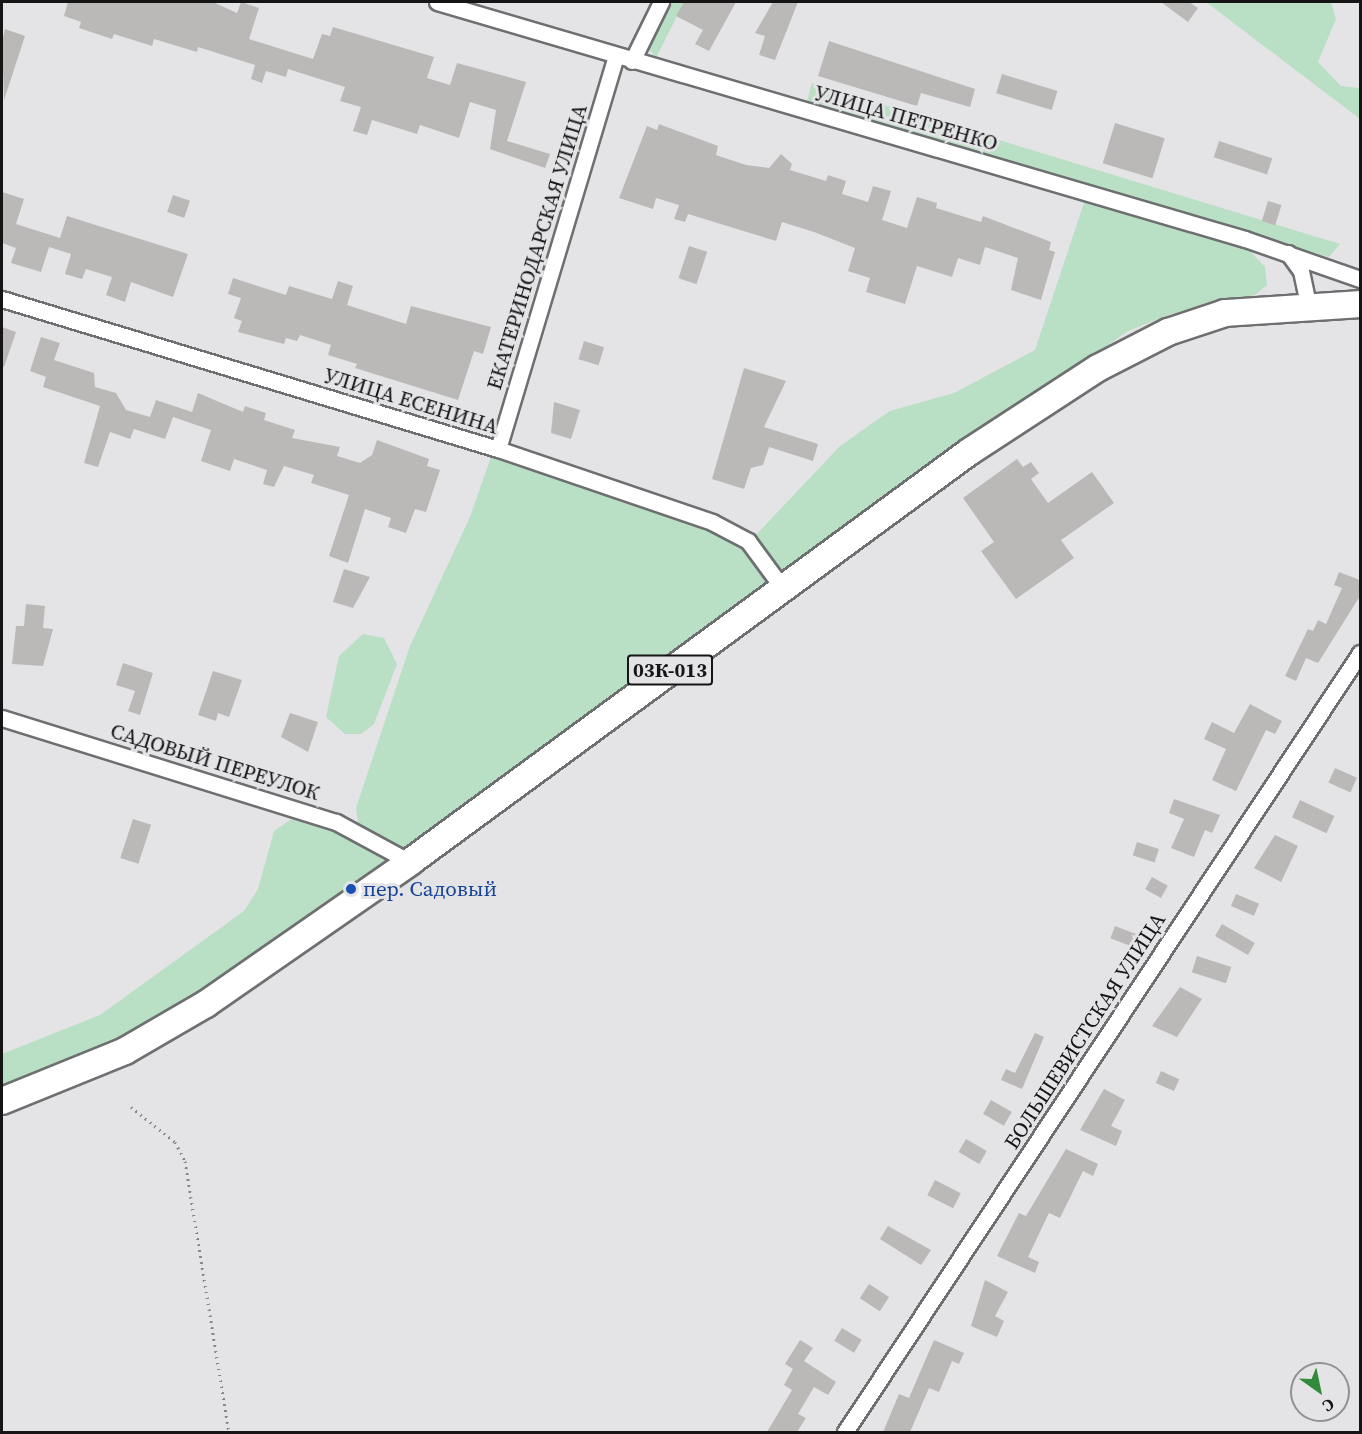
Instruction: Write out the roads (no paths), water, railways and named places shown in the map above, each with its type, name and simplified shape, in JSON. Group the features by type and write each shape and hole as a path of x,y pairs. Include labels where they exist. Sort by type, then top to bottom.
{"main road":[{"name":"03К-013","path":"2,1101 86,1070 165,1029 410,862 782,586 1098,368 1200,320 1308,304 1360,304"}],"street":[{"name":"УЛИЦА ПЕТРЕНКО","path":"438,2 1288,253 1360,279"},
{"path":"632,61 662,2"},
{"name":"ЕКАТЕРИНОДАРСКАЯ УЛИЦА","path":"498,449 616,56"},
{"path":"1288,253 1301,271 1308,304"},
{"name":"УЛИЦА ЕСЕНИНА","path":"2,299 498,449 730,531 754,548 782,586"},
{"name":"БОЛЬШЕВИСТСКАЯ УЛИЦА","path":"845,1432 1360,653"},
{"name":"САДОВЫЙ ПЕРЕУЛОК","path":"2,718 336,822 410,862"}],"place":[{"name":"пер. Садовый","path":"351,889"}]}
